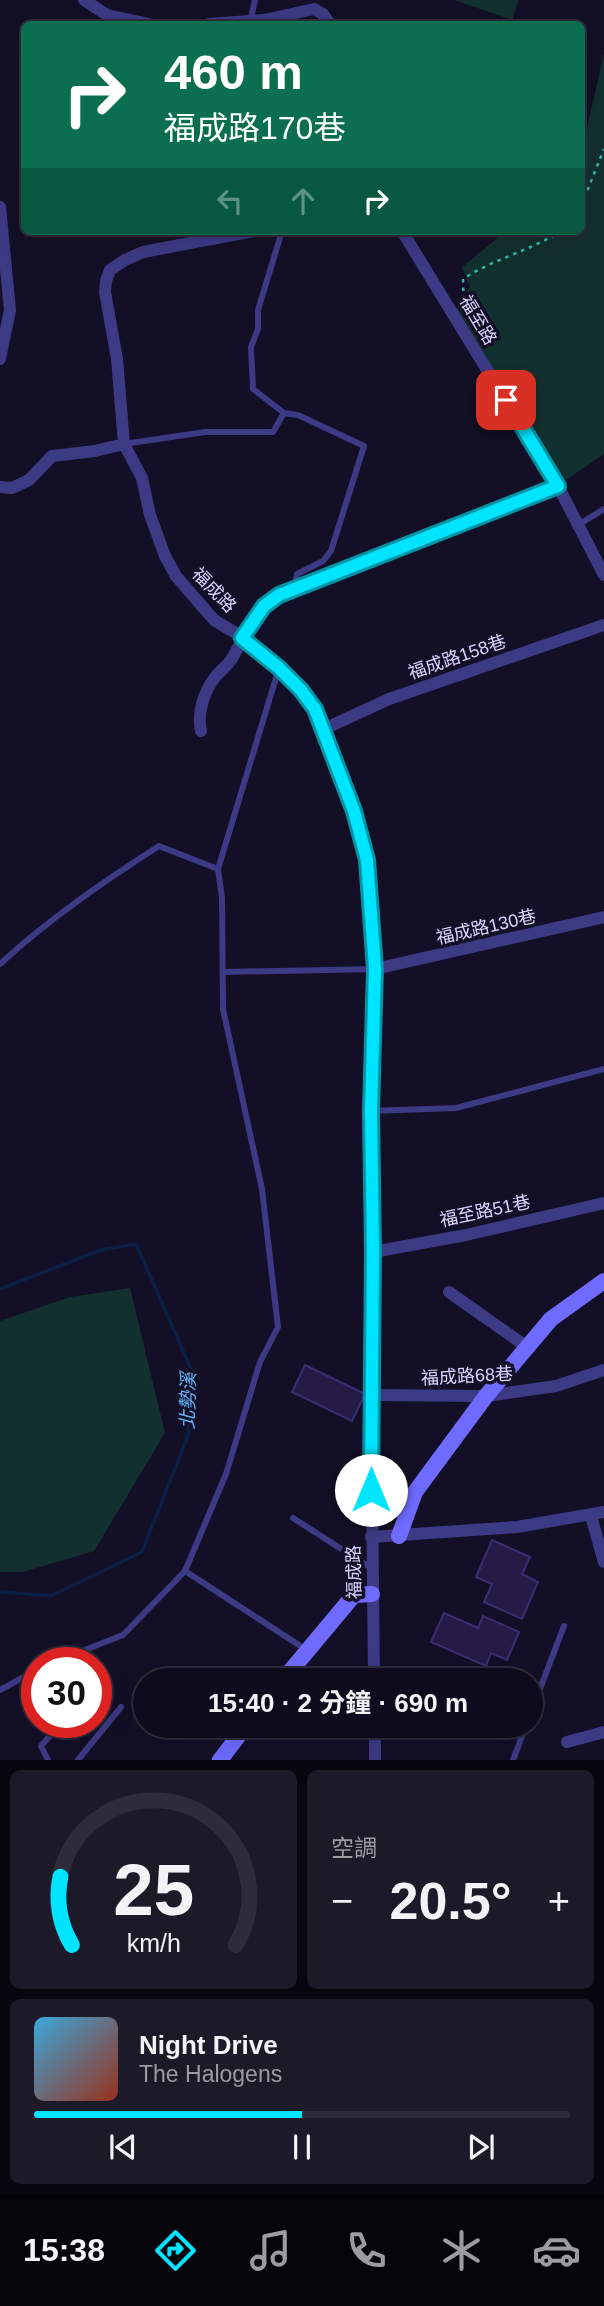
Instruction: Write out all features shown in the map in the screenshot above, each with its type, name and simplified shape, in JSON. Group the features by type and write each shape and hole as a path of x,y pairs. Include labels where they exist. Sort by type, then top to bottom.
{"street":[{"path":"84,0 107,15 135,21"},
{"path":"268,21 313,9 323,14 328,21"},
{"path":"0,207 10,310 0,359"},
{"name":"福成路","path":"233,235 143,252 125,260 110,270 105,292 117,359 124,444 142,478 150,515 165,556 176,576 214,620 242,638 279,668 315,709 354,811 367,860 375,969 371,1111 374,1668"},
{"name":"福至路","path":"404,235 558,486 604,575"},
{"path":"0,488 12,488 29,480 52,456 124,444"},
{"path":"201,731 198,719 210,684 230,661 264,606 279,595 558,486"},
{"name":"福成路158巷","path":"324,729 389,698 604,625"},
{"name":"福成路130巷","path":"375,969 604,917"},
{"name":"福至路51巷","path":"373,1252 466,1235 604,1203"},
{"path":"398,1536 415,1492 486,1396 551,1319 604,1281"},
{"path":"449,1292 527,1347"},
{"name":"福成路68巷","path":"371,1395 486,1396 555,1386 604,1370"},
{"path":"371,1537 517,1527 597,1514 604,1562"},
{"path":"293,1668 355,1595 372,1594"},
{"path":"567,1742 604,1732"},
{"path":"220,1760 237,1738"},
{"path":"375,1738 375,1760"}],"lane":[{"path":"250,21 256,0"},
{"path":"281,235 258,310 258,329 251,347 253,389 285,413 298,415 364,446 331,551 323,561 297,574 295,588"},
{"path":"124,444 205,432 273,432 285,413"},
{"path":"578,524 604,509"},
{"path":"92,1647 123,1635 185,1571 226,1474 260,1362 278,1327 262,1189 223,1009 222,898 218,869 279,668"},
{"path":"0,964 33,934 85,894 159,846 218,869"},
{"path":"223,972 375,969"},
{"path":"371,1111 456,1108 604,1069"},
{"path":"293,1518 372,1568"},
{"path":"185,1571 307,1650"},
{"path":"543,1681 564,1626"},
{"path":"0,1690 21,1679"},
{"path":"78,1760 121,1707"},
{"path":"48,1738 41,1746 48,1760"},
{"path":"513,1760 521,1738"}],"path":[{"path":"585,196 604,149"},
{"path":"464,307 463,279 482,267 555,235"}],"green space":[{"path":"454,0 519,0 512,20"},
{"path":"604,53 604,454 566,480 454,319 459,304 470,287 462,267 499,235 585,235 586,133"},
{"path":"130,1288 165,1433 94,1551 23,1572 0,1572 0,1321 70,1297"}],"building":[{"path":"305,1365 365,1394 352,1421 292,1392"},
{"path":"492,1540 530,1557 522,1574 538,1582 522,1619 484,1602 492,1584 476,1577"},
{"path":"444,1613 478,1628 483,1616 519,1632 507,1660 491,1653 486,1666 431,1642"}],"waterway":[{"name":"北勢溪","path":"0,1289 101,1250 136,1244 192,1371 188,1436 142,1552 51,1596 0,1592"}],"route":[{"path":"371,1490 371,1111 375,969 367,860 354,811 315,709 279,668 242,638 264,606 279,595 558,486 506,400"}]}
